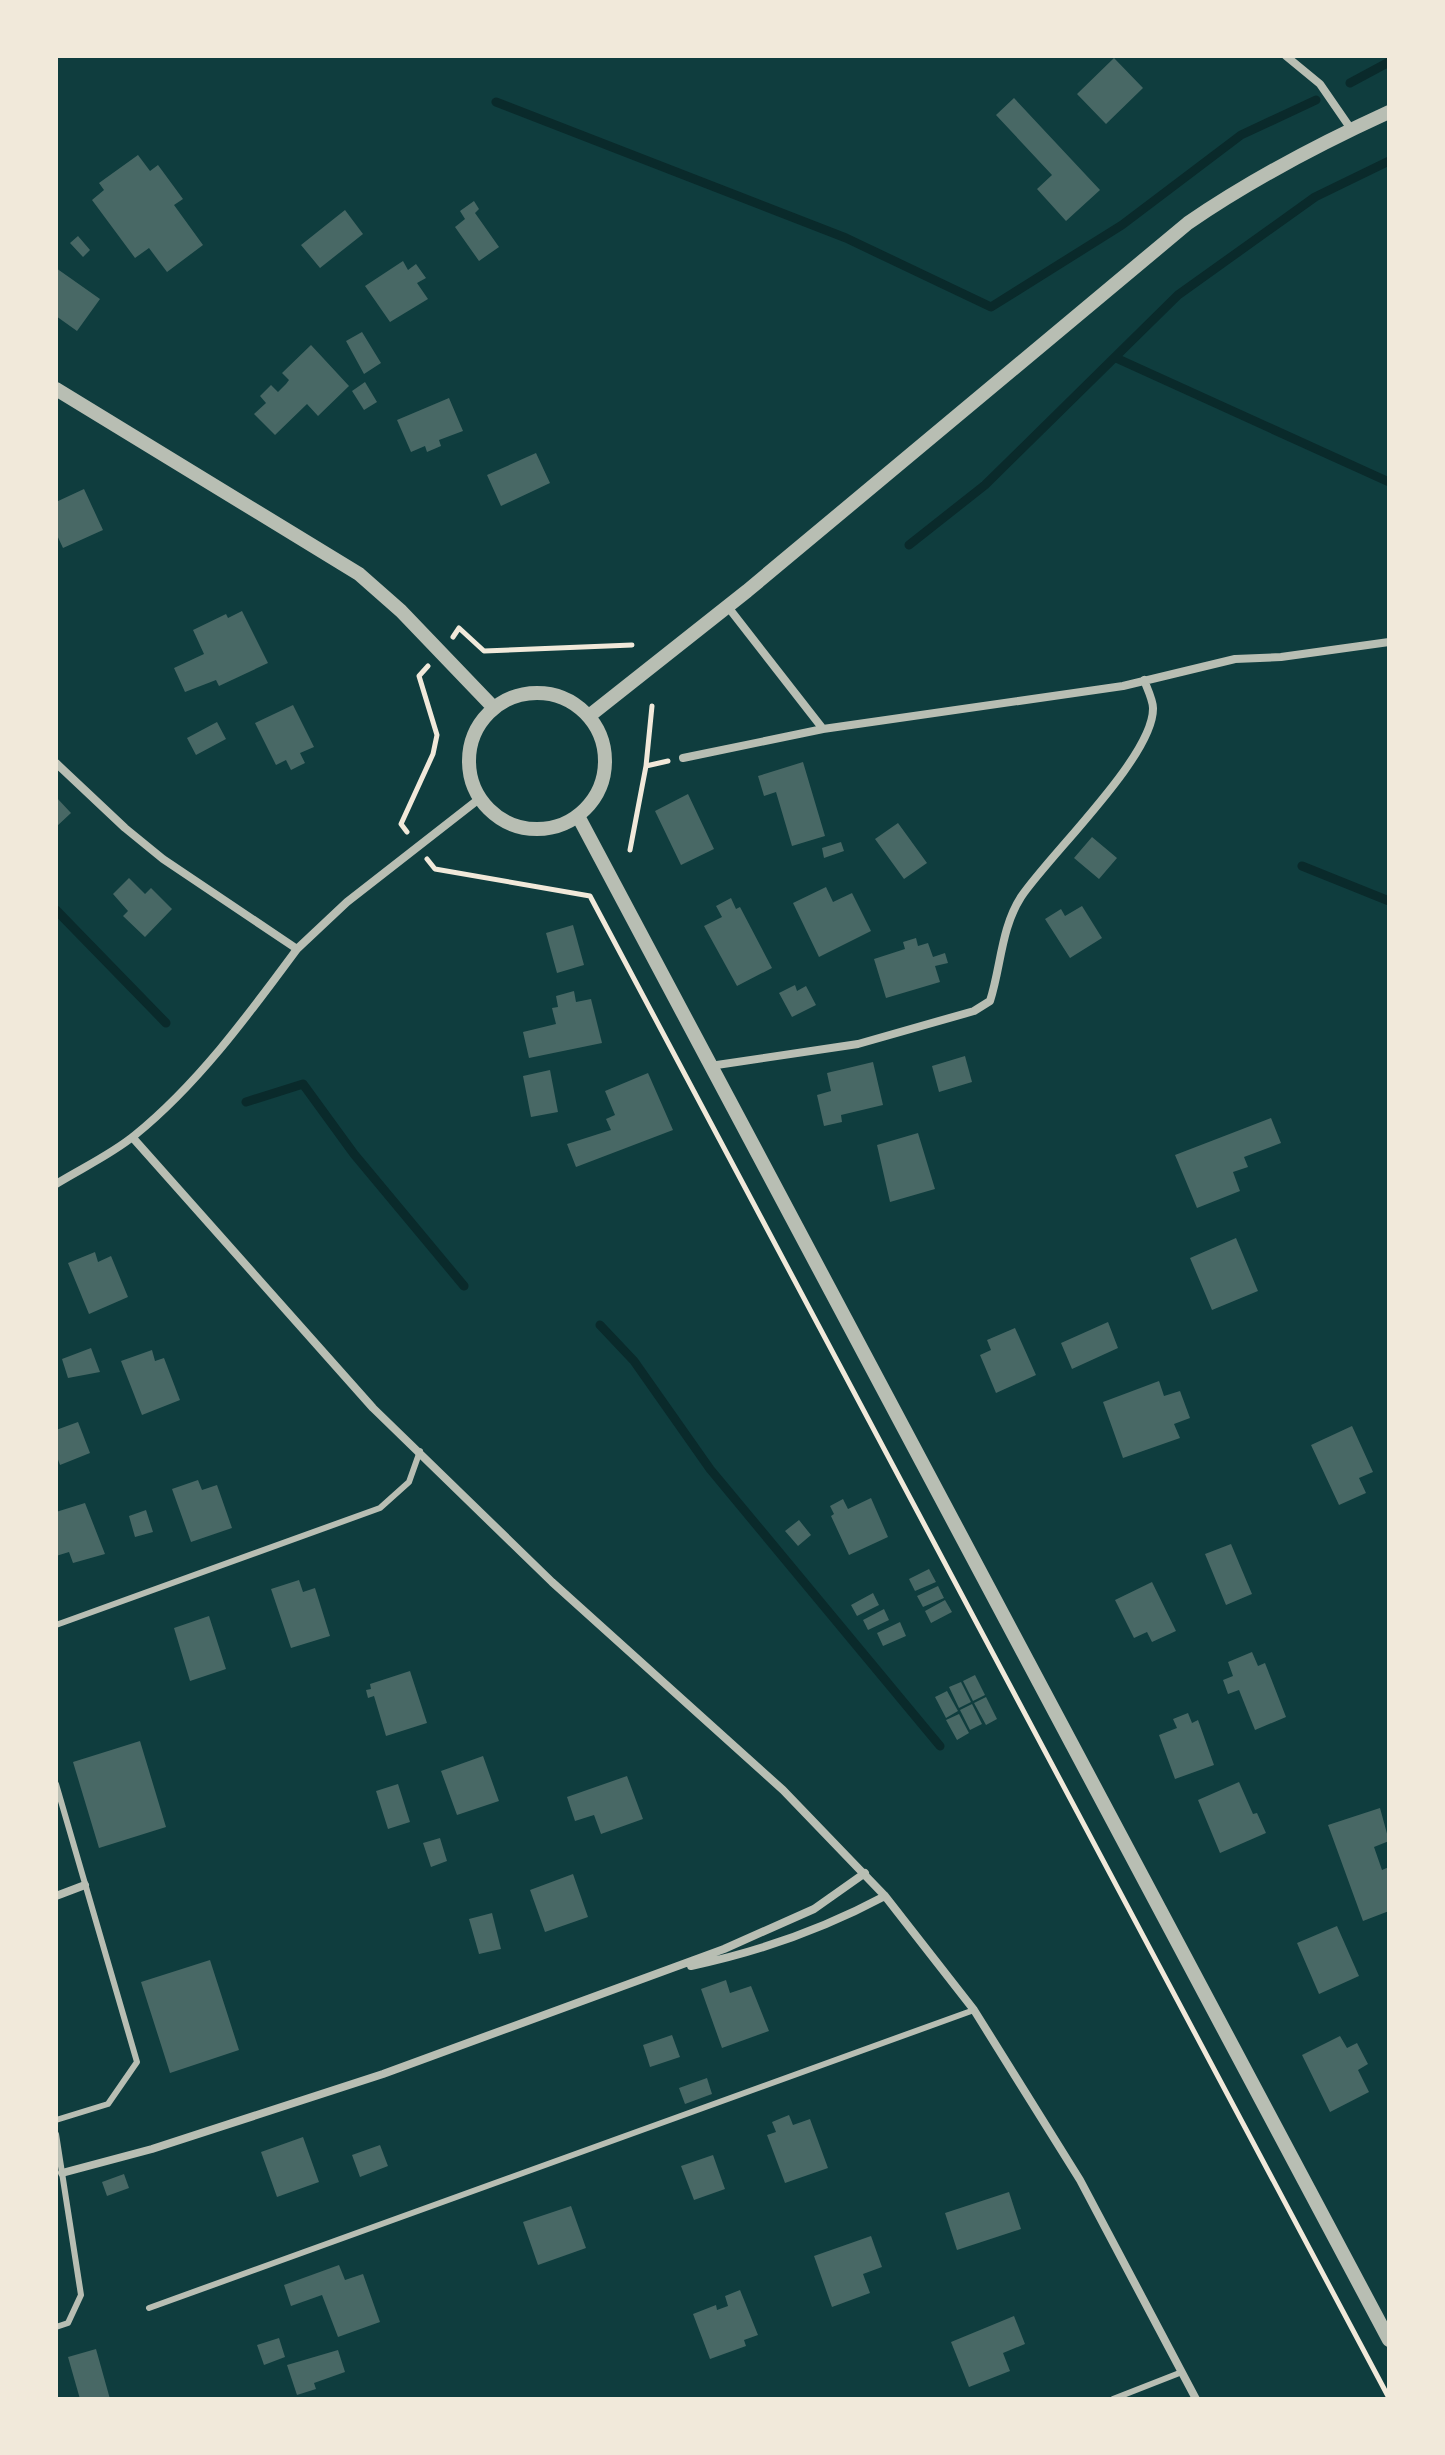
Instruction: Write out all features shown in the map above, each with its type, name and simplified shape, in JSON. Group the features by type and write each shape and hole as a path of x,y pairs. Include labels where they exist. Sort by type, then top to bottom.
{"street":[{"path":"1286,56 1320,84 1351,129"},
{"path":"589,716 728,607 1188,223 1230,194 1389,112"},
{"path":"56,389 359,574 401,611 494,708"},
{"path":"728,607 823,729"},
{"path":"683,758 823,729 1029,701 1235,659 1281,657 1389,642"},
{"path":"710,1066 858,1044 974,1011 990,1001 1000,948 1020,899 1122,773 1147,735 1154,708 1144,680"},
{"path":"532,693 553,695 572,702 589,716 604,744 604,776 590,805 578,816 559,827 536,830 504,821 479,799 471,781 468,761 471,741 480,723 494,708 512,698 532,693"},
{"path":"56,763 163,859 297,949"},
{"path":"56,1184 133,1138 169,1105 260,999 297,949 347,902 479,799"},
{"path":"578,816 1389,2340"},
{"path":"133,1138 373,1408 552,1582 783,1790 885,1896 974,2010 1080,2180 1196,2399"},
{"path":"62,2173 152,2149 383,2074 724,1949 814,1909 865,1873"},
{"path":"56,1896 85,1885"},
{"path":"661,1972 725,1959 781,1941 885,1896"}],"lane":[{"path":"56,1625 380,1508 409,1482 420,1451"},
{"path":"56,1784 137,2062 108,2104 56,2120"},
{"path":"149,2308 974,2010"},
{"path":"56,2134 81,2295 68,2323 56,2327"},
{"path":"1113,2399 1182,2372"}],"path":[{"path":"459,628 484,651 632,645"},
{"path":"419,676 437,735 433,754 401,824 435,869 590,896 1389,2398"},
{"path":"630,850 646,766 652,706"}],"building":[{"path":"1114,58 1143,88 1106,124 1077,94"},
{"path":"1014,98 1100,190 1066,221 1037,189 1052,175 996,115"},
{"path":"138,155 150,171 158,165 183,199 174,205 203,245 167,272 149,248 135,258 92,200 104,190 99,183"},
{"path":"474,201 479,209 475,213 499,247 479,261 455,227 465,219 460,211"},
{"path":"345,210 363,234 320,268 301,245"},
{"path":"78,236 90,250 83,257 70,243"},
{"path":"403,261 408,270 416,264 426,278 417,283 428,299 390,322 365,286"},
{"path":"56,268 100,299 77,331 56,316"},
{"path":"362,332 381,363 364,374 346,341"},
{"path":"311,345 349,386 318,416 307,404 275,435 254,414 266,403 260,396 271,385 278,392 286,384 289,380 282,373"},
{"path":"365,382 377,402 364,410 352,391"},
{"path":"449,398 463,431 439,440 441,446 427,452 425,446 411,452 397,420"},
{"path":"536,453 550,483 501,506 487,475"},
{"path":"84,489 103,530 63,548 56,533 56,502"},
{"path":"242,611 268,663 219,686 216,680 185,692 174,668 204,654 193,630 226,614 228,618"},
{"path":"293,705 314,747 300,753 305,763 291,770 286,760 276,765 255,723"},
{"path":"217,722 226,739 196,755 187,738"},
{"path":"803,762 825,836 792,846 776,792 764,796 758,776"},
{"path":"688,794 714,849 681,865 655,811"},
{"path":"56,797 71,813 56,827"},
{"path":"898,823 927,863 904,879 875,839"},
{"path":"1092,837 1117,858 1099,879 1074,858"},
{"path":"841,842 844,851 824,858 822,848"},
{"path":"129,878 145,894 151,888 172,909 145,937 123,916 128,911 113,894"},
{"path":"826,887 833,902 852,893 871,931 819,957 793,903"},
{"path":"731,898 736,909 740,907 772,968 737,986 704,926 722,917 716,906"},
{"path":"1082,906 1102,938 1070,958 1045,919 1061,909 1065,916"},
{"path":"573,925 584,965 557,973 546,933"},
{"path":"916,938 918,946 928,943 933,957 945,953 948,963 935,966 940,982 886,998 874,959 905,949 903,942"},
{"path":"795,985 797,991 806,986 816,1005 792,1017 779,993"},
{"path":"574,991 576,1002 591,999 602,1043 529,1058 523,1032 556,1024 552,1008 558,1007 556,996"},
{"path":"965,1056 972,1082 939,1092 932,1066"},
{"path":"873,1062 883,1105 841,1115 842,1122 824,1126 817,1095 831,1091 827,1073"},
{"path":"550,1070 558,1112 531,1117 523,1076"},
{"path":"648,1073 673,1130 576,1167 567,1144 611,1130 606,1119 615,1115 605,1091"},
{"path":"1271,1118 1281,1143 1244,1157 1248,1167 1233,1172 1240,1191 1197,1208 1175,1155"},
{"path":"918,1133 935,1189 890,1202 877,1145"},
{"path":"1236,1238 1258,1291 1212,1310 1190,1258"},
{"path":"95,1252 98,1262 111,1256 128,1297 89,1314 68,1263"},
{"path":"1108,1322 1118,1348 1072,1369 1061,1343"},
{"path":"1015,1328 1036,1375 996,1393 980,1355 991,1350 987,1340"},
{"path":"91,1348 100,1372 68,1378 62,1359"},
{"path":"152,1350 155,1361 164,1358 180,1400 142,1415 121,1361"},
{"path":"1159,1381 1164,1396 1180,1391 1190,1418 1174,1424 1180,1438 1123,1458 1103,1402"},
{"path":"78,1422 90,1453 60,1465 56,1454 56,1430"},
{"path":"1352,1426 1373,1472 1359,1478 1366,1493 1339,1505 1311,1445"},
{"path":"198,1480 202,1490 217,1485 232,1528 191,1542 172,1489"},
{"path":"871,1498 888,1537 849,1555 831,1516 834,1514 830,1506 843,1499 848,1509"},
{"path":"85,1503 105,1554 73,1563 69,1552 56,1556 56,1512"},
{"path":"146,1510 153,1532 135,1537 129,1516"},
{"path":"799,1520 811,1535 798,1546 785,1531"},
{"path":"1231,1544 1252,1594 1226,1605 1205,1554"},
{"path":"929,1569 936,1582 915,1591 909,1579"},
{"path":"299,1580 303,1592 315,1588 330,1636 291,1648 271,1589"},
{"path":"1152,1582 1176,1631 1152,1642 1147,1632 1134,1638 1115,1600"},
{"path":"938,1586 944,1598 923,1607 917,1596"},
{"path":"873,1593 879,1605 857,1616 851,1605"},
{"path":"945,1600 952,1612 931,1623 925,1611"},
{"path":"884,1609 889,1620 868,1630 863,1620"},
{"path":"209,1616 226,1669 190,1681 174,1628"},
{"path":"900,1622 906,1636 883,1646 877,1633"},
{"path":"1252,1652 1258,1666 1265,1663 1286,1717 1255,1730 1239,1690 1228,1694 1223,1680 1233,1676 1228,1662"},
{"path":"410,1671 427,1723 386,1736 374,1696 368,1698 366,1690 371,1689 370,1684"},
{"path":"975,1675 985,1695 973,1701 963,1681"},
{"path":"961,1682 971,1702 959,1708 949,1687"},
{"path":"947,1691 958,1711 946,1718 935,1697"},
{"path":"986,1697 997,1719 986,1725 974,1703"},
{"path":"972,1704 982,1724 970,1730 960,1710"},
{"path":"1188,1713 1192,1723 1198,1720 1214,1765 1175,1779 1159,1735 1177,1728 1173,1719"},
{"path":"959,1714 969,1733 957,1740 946,1720"},
{"path":"140,1741 166,1827 99,1848 73,1762"},
{"path":"483,1756 499,1801 457,1815 441,1771"},
{"path":"627,1776 643,1819 601,1834 594,1815 575,1821 567,1797"},
{"path":"1239,1782 1253,1814 1257,1813 1266,1833 1220,1853 1198,1800"},
{"path":"398,1784 410,1822 388,1829 376,1791"},
{"path":"1380,1808 1389,1841 1374,1847 1382,1870 1389,1867 1389,1911 1363,1921 1328,1825"},
{"path":"440,1838 447,1861 431,1867 423,1843"},
{"path":"573,1874 588,1917 545,1932 530,1890"},
{"path":"492,1913 501,1949 479,1954 469,1919"},
{"path":"1337,1926 1359,1976 1319,1994 1297,1943"},
{"path":"210,1960 239,2050 170,2073 141,1982"},
{"path":"726,1980 730,1993 751,1986 769,2031 722,2048 701,1989"},
{"path":"672,2035 680,2057 650,2067 643,2045"},
{"path":"1340,2036 1347,2048 1357,2043 1368,2064 1358,2070 1369,2092 1330,2112 1302,2055"},
{"path":"707,2078 712,2094 685,2104 679,2088"},
{"path":"789,2115 793,2125 810,2119 828,2168 785,2183 767,2135 776,2132 772,2122"},
{"path":"303,2137 319,2182 277,2197 261,2152"},
{"path":"380,2145 388,2166 360,2177 352,2155"},
{"path":"713,2155 725,2189 694,2200 681,2166"},
{"path":"124,2174 129,2188 107,2196 102,2182"},
{"path":"1009,2192 1021,2229 957,2250 945,2213"},
{"path":"571,2206 586,2248 538,2265 523,2222"},
{"path":"871,2236 882,2267 863,2274 870,2293 832,2307 814,2256"},
{"path":"339,2265 345,2280 363,2274 380,2322 338,2337 322,2295 291,2306 284,2285"},
{"path":"740,2290 758,2335 744,2340 746,2346 710,2359 693,2314 716,2305 717,2310 728,2306 725,2296"},
{"path":"1014,2316 1025,2344 1003,2353 1010,2371 969,2387 951,2342"},
{"path":"279,2338 285,2357 264,2365 257,2345"},
{"path":"96,2349 110,2399 80,2399 68,2357"},
{"path":"338,2350 345,2372 314,2383 316,2389 297,2395 287,2365"}],"waterway":[{"path":"1350,83 1389,62"},
{"path":"496,102 846,238 991,307 1122,225 1241,135 1316,100"},
{"path":"909,545 985,485 1178,295 1315,197 1389,161"},
{"path":"1116,358 1389,482"},
{"path":"1302,866 1389,901"},
{"path":"56,910 166,1023"},
{"path":"246,1102 303,1084 354,1154 464,1286"},
{"path":"600,1325 634,1361 710,1469 940,1746"}]}
